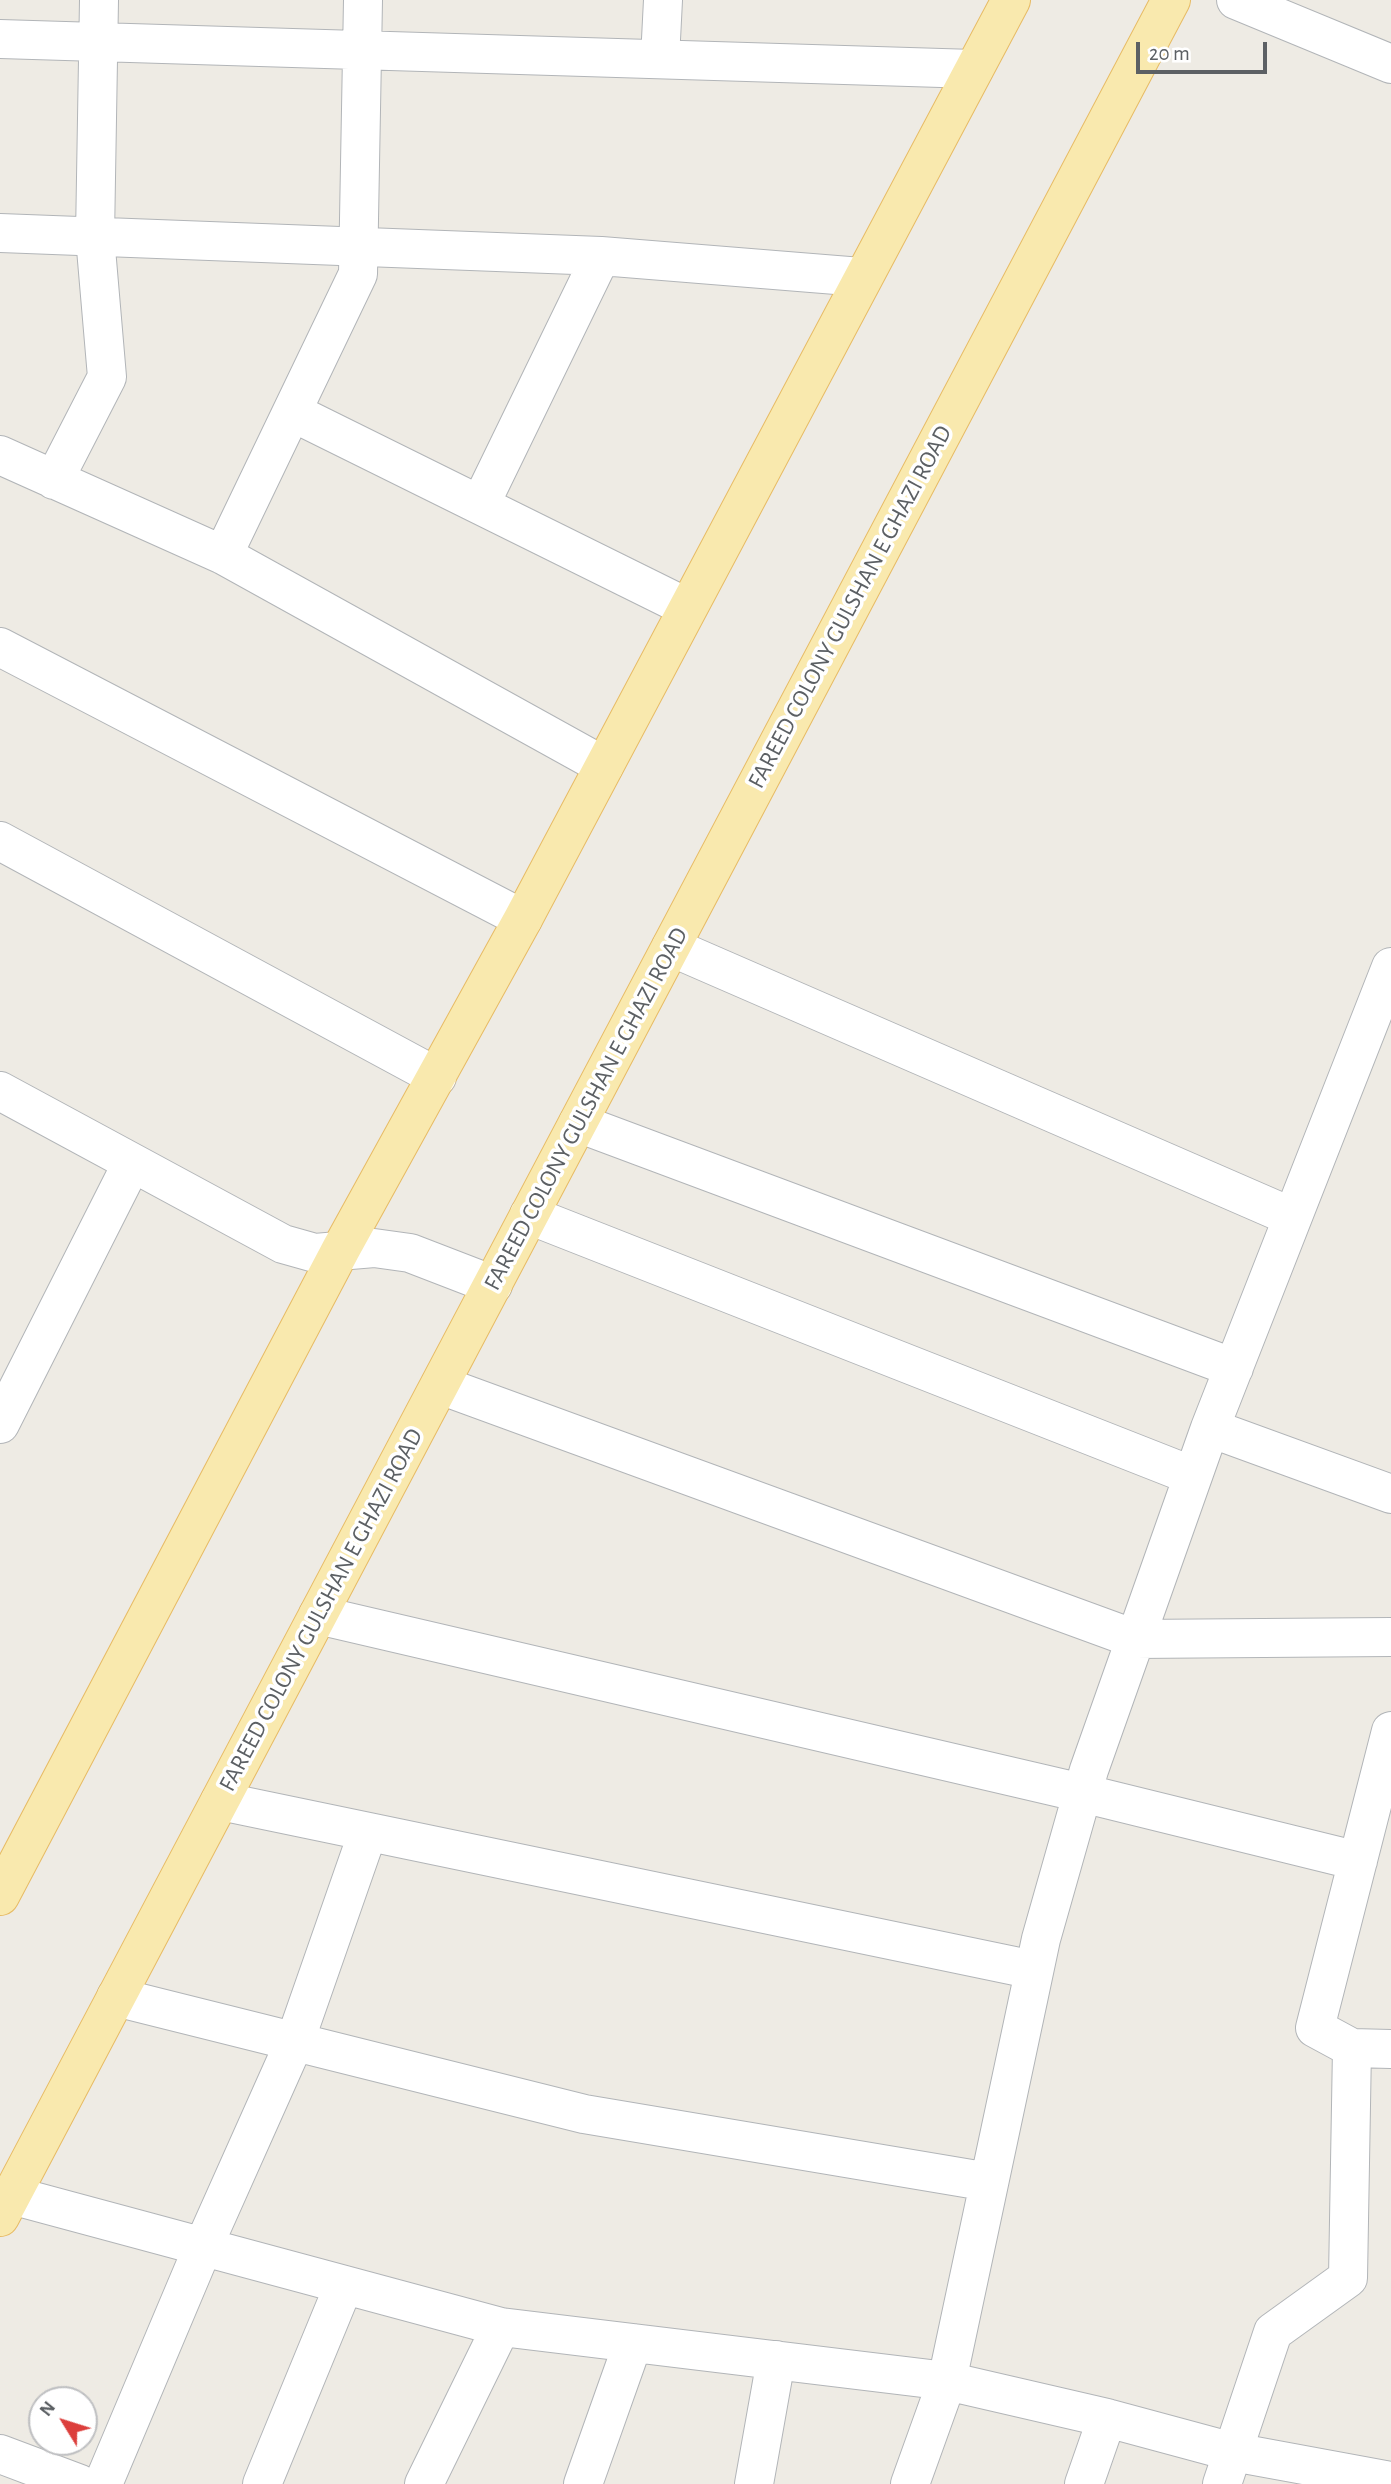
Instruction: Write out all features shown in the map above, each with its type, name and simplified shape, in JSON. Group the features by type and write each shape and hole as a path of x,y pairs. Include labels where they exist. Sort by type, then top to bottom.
{"main road":[{"path":"0,1896 341,1249 523,919 686,607 1011,0"},
{"name":"FAREED COLONY GULSHAN E GHAZI ROAD","path":"6,2206 1171,0"}],"street":[{"path":"54,480 107,377 95,237 99,0"},
{"path":"223,555 358,274 363,0"},
{"path":"660,59 663,0"},
{"path":"1236,0 1391,64"},
{"path":"0,39 974,69"},
{"path":"0,233 601,256 861,278"},
{"path":"480,505 601,256"},
{"path":"292,412 686,607"},
{"path":"0,456 223,555 604,766"},
{"path":"0,646 523,919"},
{"path":"0,841 437,1077"},
{"path":"671,947 1292,1217"},
{"path":"910,2484 947,2381 1034,1970 1082,1793 1210,1428 1391,967"},
{"path":"0,1091 283,1244 315,1253 374,1248 410,1253 493,1285"},
{"path":"578,1123 1234,1368"},
{"path":"0,1424 132,1163"},
{"path":"529,1215 1193,1476"},
{"path":"440,1385 1136,1639 1391,1637"},
{"path":"1210,1428 1391,1494"},
{"path":"318,1615 1082,1793 1358,1861"},
{"path":"1391,1731 1315,2028 1352,2048 1391,2049"},
{"path":"220,1801 1034,1970"},
{"path":"103,2484 203,2247 295,2042 368,1832"},
{"path":"116,1997 584,2114 989,2182"},
{"path":"1227,2468 1273,2332 1348,2278 1352,2048"},
{"path":"6,2206 203,2247 501,2327 947,2381 1107,2417 1227,2468 1380,2481"},
{"path":"262,2484 344,2285"},
{"path":"424,2484 501,2327"},
{"path":"583,2484 633,2343"},
{"path":"754,2484 776,2360"},
{"path":"1084,2484 1107,2417"},
{"path":"0,2454 80,2484"}]}
